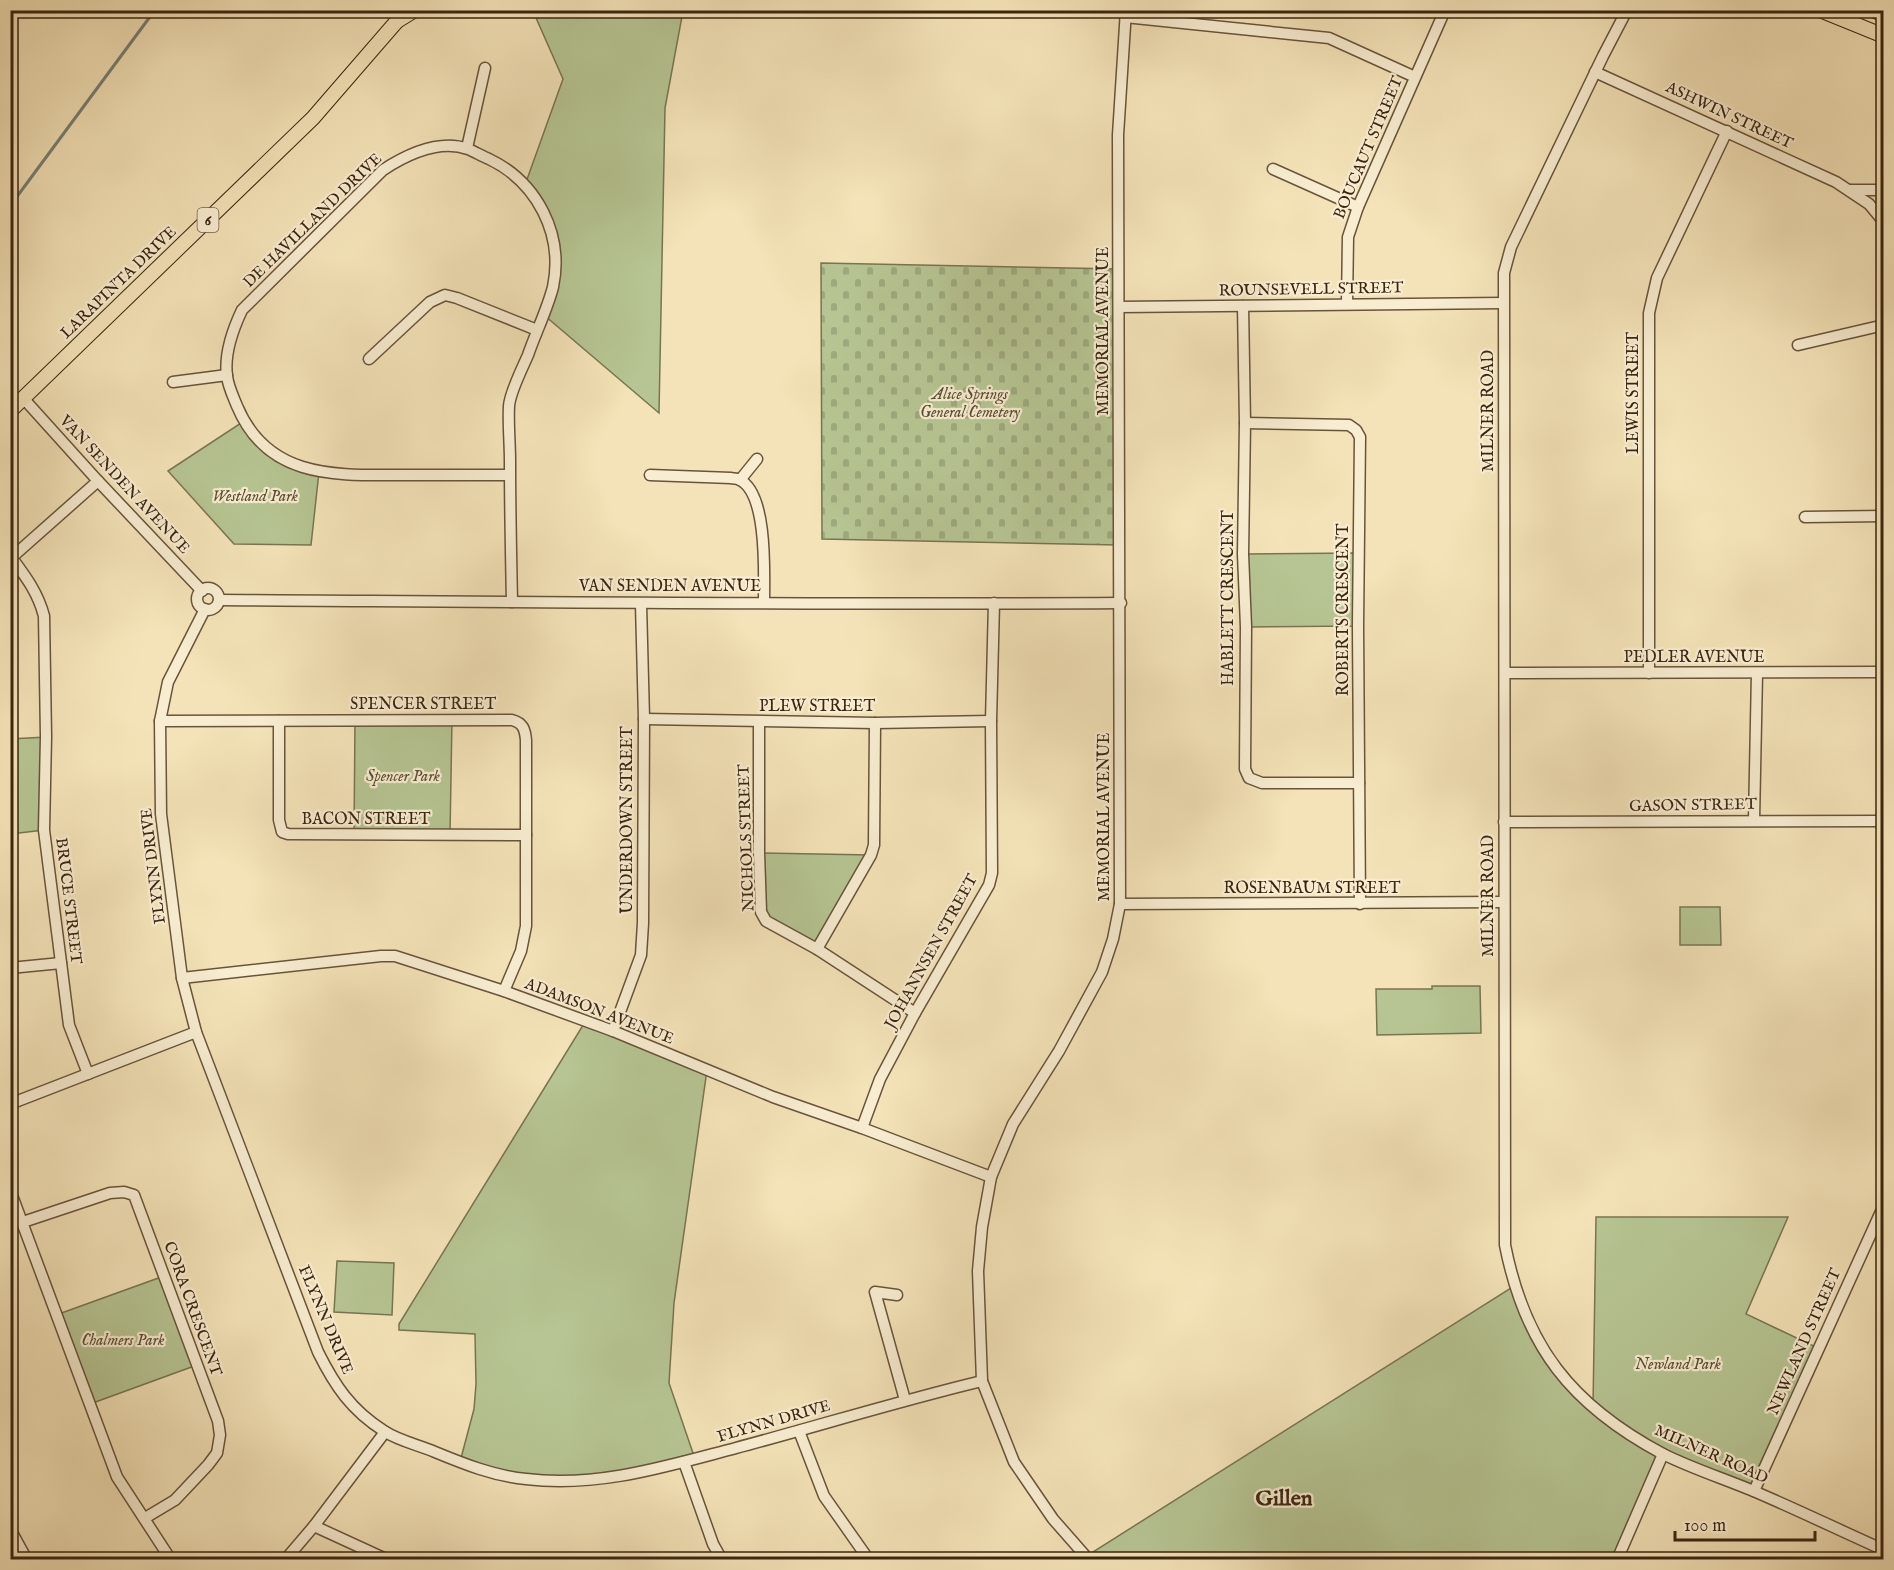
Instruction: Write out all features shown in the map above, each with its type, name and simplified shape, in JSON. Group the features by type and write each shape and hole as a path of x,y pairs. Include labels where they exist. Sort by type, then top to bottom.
{"main road":[{"name":"LARAPINTA DRIVE","path":"10,411 313,118 400,16 416,10"},
{"path":"1820,10 1884,36"},
{"path":"1873,10 1884,15"}],"street":[{"name":"BOUCAUT STREET","path":"1347,304 1348,237 1358,207 1445,10"},
{"name":"MILNER ROAD","path":"1603,56 1619,10"},
{"name":"MILNER ROAD","path":"1627,10 1511,247 1504,273 1505,1245 1514,1286 1539,1344 1560,1375 1607,1419 1663,1454 1754,1491 1884,1550"},
{"path":"1126,14 1329,38 1415,77"},
{"name":"MEMORIAL AVENUE","path":"1089,1560 1053,1519 1014,1462 982,1381 978,1271 982,1227 991,1177 1013,1124 1059,1051 1101,972 1113,939 1120,904 1119,135 1126,14"},
{"path":"467,148 485,68"},
{"name":"ASHWIN STREET","path":"1595,72 1727,131 1849,190 1869,204 1884,222"},
{"name":"LEWIS STREET","path":"1649,673 1649,313 1657,278 1727,131"},
{"name":"DE HAVILLAND DRIVE","path":"510,475 350,475 319,472 289,462 275,455 258,440 244,421 227,375 227,359 234,327 242,310 383,171 403,157 424,150 442,147 467,148 494,162 525,185 537,200 548,219 554,241 556,262 553,286 509,403 512,602"},
{"path":"1273,169 1358,207"},
{"name":"ASHWIN STREET","path":"1849,190 1884,190"},
{"path":"369,359 430,302 445,296 457,298 537,330"},
{"name":"ROUNSEVELL STREET","path":"1119,307 1503,303"},
{"name":"HABLETT CRESCENT","path":"1243,306 1245,769 1249,778 1262,783 1359,783"},
{"path":"1798,345 1884,325"},
{"path":"172,382 227,375"},
{"name":"VAN SENDEN AVENUE","path":"24,399 202,591"},
{"name":"ROBERTS CRESCENT","path":"1245,423 1349,425 1356,430 1359,437 1360,904"},
{"path":"740,480 757,459"},
{"path":"650,475 740,480 748,488 757,506 764,538 764,602"},
{"path":"11,559 98,481"},
{"path":"1805,517 1884,516"},
{"name":"BRUCE STREET","path":"11,559 28,579 40,601 44,616 46,737 44,830 69,1025 88,1074"},
{"path":"202,591 216,592 219,600 214,609 205,609 198,603 199,594 202,591"},
{"name":"VAN SENDEN AVENUE","path":"219,600 640,604 1121,603"},
{"name":"JOHANNSEN STREET","path":"862,1128 880,1079 991,879 994,603"},
{"name":"UNDERDOWN STREET","path":"613,1031 640,955 643,923 644,719 640,604"},
{"name":"FLYNN DRIVE","path":"205,609 168,682 160,721 161,814 182,978 196,1032 318,1352 332,1381 350,1405 385,1432 495,1474 560,1481 602,1480 684,1462 905,1400 982,1381"},
{"name":"PEDLER AVENUE","path":"1505,673 1884,672"},
{"path":"1754,820 1757,673"},
{"name":"SPENCER STREET","path":"160,721 452,719 519,722 525,729 526,740 526,926 520,951 504,992"},
{"name":"PLEW STREET","path":"644,719 875,723 991,721"},
{"name":"BACON STREET","path":"279,721 279,820 282,832 288,834 526,836"},
{"name":"NICHOLS STREET","path":"759,722 761,912 766,921 817,949 915,1013"},
{"path":"817,949 871,855 874,845 875,723"},
{"name":"GASON STREET","path":"1504,822 1884,821"},
{"name":"ROSENBAUM STREET","path":"1120,904 1504,902"},
{"name":"ADAMSON AVENUE","path":"182,978 395,956 613,1031 773,1097 991,1177"},
{"path":"10,969 61,963"},
{"path":"10,1104 196,1032"},
{"path":"10,1190 117,1477 171,1560"},
{"name":"CORA CRESCENT","path":"23,1222 110,1193 124,1192 134,1195 218,1420 220,1435 217,1453 208,1465 175,1500 145,1518"},
{"name":"NEWLAND STREET","path":"1754,1491 1884,1205"},
{"path":"897,1295 875,1292 905,1400"},
{"path":"799,1431 824,1496 869,1560"},
{"path":"285,1560 314,1526 385,1432"},
{"path":"1617,1560 1663,1454"},
{"path":"684,1462 713,1544 722,1560"},
{"path":"314,1526 388,1560"},
{"path":"10,1529 27,1560"}],"green space":[{"path":"533,11 683,11 665,108 659,413 544,315 553,287 554,241 525,185 563,79"},
{"name":"Alice Springs General Cemetery","path":"821,263 1119,269 1118,545 822,539"},
{"name":"Westland Park","path":"244,421 258,440 319,472 311,545 234,544 168,471"},
{"path":"1358,553 1358,626 1246,627 1243,554"},
{"name":"Spencer Park","path":"452,719 450,835 354,835 355,720"},
{"path":"46,737 44,830 11,834 10,739"},
{"path":"759,853 871,855 817,949 766,921"},
{"path":"1680,907 1720,907 1721,945 1680,945"},
{"path":"1432,986 1480,986 1481,1033 1377,1035 1376,989 1432,989"},
{"path":"585,1022 707,1070 674,1303 669,1383 695,1459 560,1481 460,1462 474,1409 475,1334 399,1330 399,1324"},
{"name":"Newland Park","path":"1596,1217 1788,1217 1746,1314 1818,1348 1754,1491 1663,1454 1617,1559 1089,1560 1085,1557 1514,1286 1540,1345 1593,1406"},
{"path":"337,1261 394,1263 392,1315 334,1312"},
{"name":"Chalmers Park","path":"164,1276 197,1365 90,1404 56,1315"}],"waterway":[{"path":"10,206 155,10"}],"district":[{"name":"Gillen","path":"1284,1499"}]}
